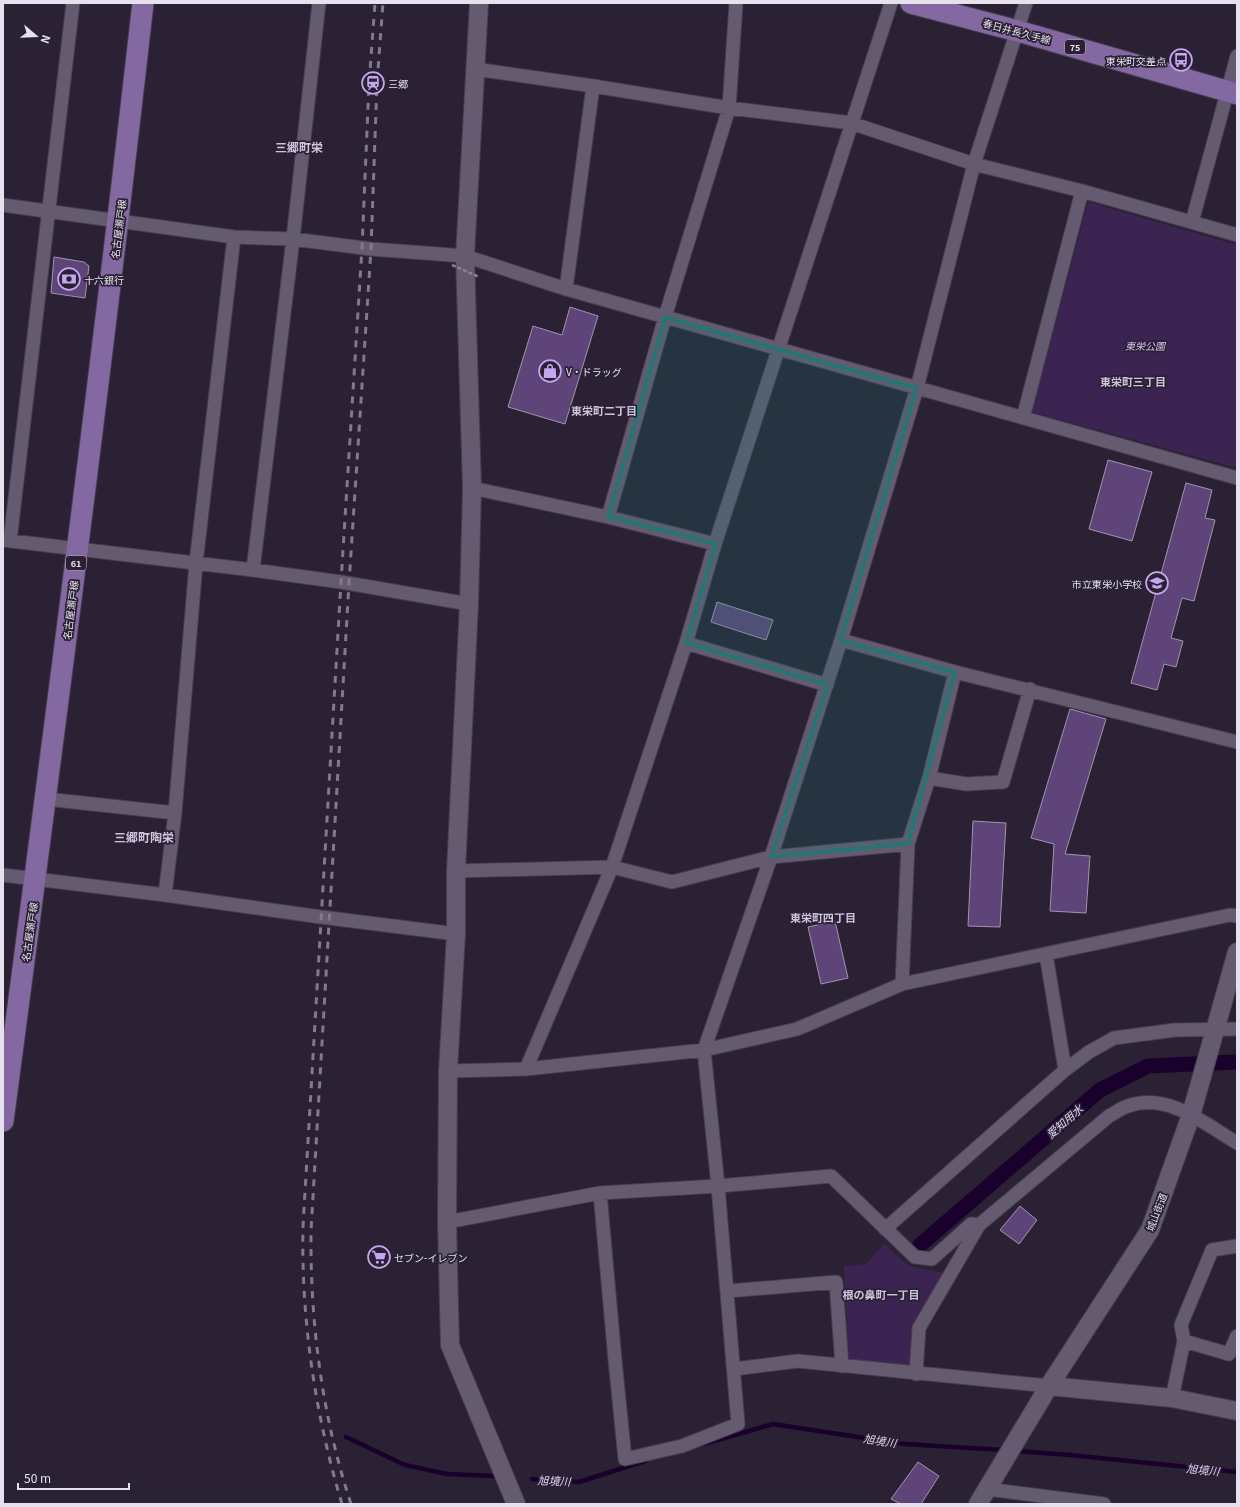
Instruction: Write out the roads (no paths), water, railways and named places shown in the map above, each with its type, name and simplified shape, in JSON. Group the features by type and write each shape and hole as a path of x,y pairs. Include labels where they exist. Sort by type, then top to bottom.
{"main road":[{"name":"名古屋瀬戸線","path":"3,1121 36,880 78,549 119,221 143,3"},
{"name":"春日井長久手線","path":"911,3 1018,30 1232,92"}],"street":[{"path":"73,3 49,213 7,540 253,570 345,583 469,604"},
{"path":"253,570 293,239 319,3"},
{"path":"479,3 475,69 458,260 472,488 469,604 456,871 456,934 448,1071 447,1222 450,1345 516,1504"},
{"path":"608,517 665,317 729,108 736,3"},
{"path":"526,1069 612,867 686,643 715,544 891,3"},
{"path":"600,1193 625,1459 682,1446 738,1424 728,1291 704,1050 771,857 841,640 917,388 974,164 1026,3"},
{"path":"1192,222 1232,92 1237,56"},
{"path":"475,69 729,108 851,123 974,164 1082,191 1237,235"},
{"path":"566,289 593,86"},
{"path":"1022,418 1082,191"},
{"path":"3,206 234,237 293,239 458,260 1237,478"},
{"path":"165,895 175,812 196,563 234,237"},
{"path":"472,488 608,517 715,544"},
{"path":"841,640 955,672 1030,689 1237,742"},
{"path":"686,643 827,685"},
{"path":"902,984 908,844 929,778 955,672"},
{"path":"929,778 966,784 1003,782 1030,689"},
{"path":"46,799 175,812"},
{"path":"456,871 612,867 672,882 771,857 908,844"},
{"path":"3,875 456,934"},
{"path":"448,1071 526,1069 704,1050 798,1029 902,984 1230,915 1237,916"},
{"name":"城山街道","path":"978,1504 1049,1386 1150,1230 1191,1116 1237,952"},
{"path":"1046,954 1065,1070"},
{"path":"885,1229 1065,1070 1089,1052 1114,1038 1175,1030 1214,1035 1237,1029"},
{"path":"916,1374 919,1328 979,1225 1109,1116 1128,1106 1151,1102 1171,1105 1237,1143"},
{"path":"447,1222 600,1193 718,1186 831,1176 915,1257 932,1259 971,1224 979,1225"},
{"path":"1172,1398 1184,1341 1181,1325 1212,1250 1237,1246"},
{"path":"728,1291 836,1282 842,1366"},
{"path":"1184,1341 1229,1354 1237,1336"},
{"path":"734,1369 798,1361 916,1374 1172,1398 1237,1411"},
{"path":"987,1489 1104,1504"}],"waterway":[{"name":"愛知用水","path":"920,1245 1100,1090 1148,1066 1237,1062"},
{"name":"旭境川","path":"704,1444 773,1424 904,1444 1004,1450"},
{"name":"旭境川","path":"346,1437 405,1465 447,1474 495,1476"},
{"name":"旭境川","path":"1016,1451 1237,1472"},
{"name":"旭境川","path":"532,1479 579,1482 645,1461"}],"railway":[{"path":"342,1504 324,1436 317,1401 307,1332 304,1296 303,1226 362,248 369,84 375,3"},
{"path":"351,1504 332,1437 320,1369 313,1300 311,1231 349,583 371,249 377,83 383,3"}],"place":[{"name":"東栄町交差点","path":"1181,60"},
{"name":"三郷","path":"373,83"},
{"name":"十六銀行","path":"69,279"},
{"name":"V・ドラッグ","path":"550,371"},
{"name":"市立東栄小学校","path":"1157,583"},
{"name":"セブン-イレブン","path":"379,1257"}],"district":[{"name":"三郷町栄","path":"299,146"},
{"name":"東栄町三丁目","path":"1133,381"},
{"name":"東栄町二丁目","path":"604,410"},
{"name":"三郷町陶栄","path":"144,836"},
{"name":"東栄町四丁目","path":"823,917"},
{"name":"根の鼻町一丁目","path":"881,1294"}],"park label":[{"name":"東栄公園","path":"1145,345"}]}
